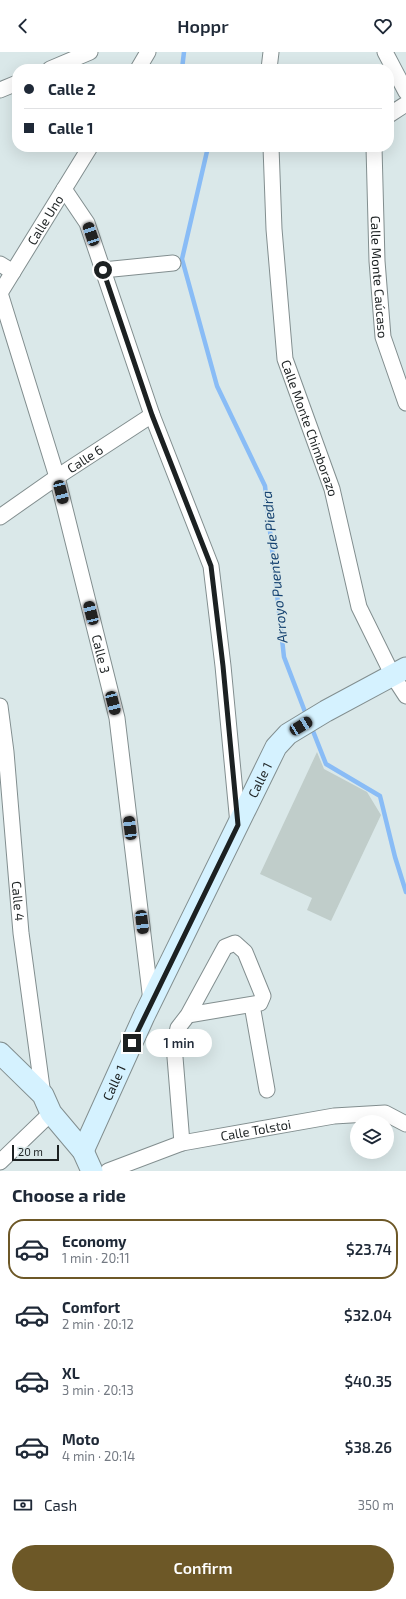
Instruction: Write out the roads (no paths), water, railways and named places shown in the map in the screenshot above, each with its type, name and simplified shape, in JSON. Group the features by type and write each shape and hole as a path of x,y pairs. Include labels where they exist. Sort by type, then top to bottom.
{"street":[{"path":"62,64 90,52"},
{"path":"141,64 148,52"},
{"path":"268,64 271,52"},
{"path":"385,52 391,64"},
{"path":"394,69 406,92"},
{"path":"0,90 12,85"},
{"path":"394,112 406,104"},
{"name":"Calle Uno","path":"0,293 87,152"},
{"name":"Calle Monte Chimborazo","path":"271,152 274,229 285,359 332,490 359,607 399,672 406,696"},
{"name":"Calle Monte Caúcaso","path":"374,152 377,261 383,337 406,403"},
{"path":"64,189 87,223 152,415 211,566 223,666 238,825"},
{"path":"0,264 14,272"},
{"path":"103,270 172,264"},
{"name":"Calle 3","path":"0,293 57,477 117,718 151,1001"},
{"name":"Calle 6","path":"0,517 57,477 152,415"},
{"name":"Calle 1","path":"83,1151 151,1001 276,747 288,734 326,711 399,672"},
{"name":"Calle 4","path":"0,706 6,752 21,933 47,1104"},
{"path":"182,1143 174,1045 178,1028 188,1015 225,947 235,944 245,952 263,996 260,1004 188,1015"},
{"path":"252,1005 267,1090"},
{"path":"0,1053 47,1104 83,1151 92,1171"},
{"path":"0,1162 47,1104"},
{"name":"Calle Tolstoi","path":"108,1171 182,1143 334,1116 385,1113 406,1124"}],"waterway":[{"name":"Arroyo Puente de Piedra","path":"183,64 184,52"},
{"name":"Arroyo Puente de Piedra","path":"207,152 182,259 217,386 265,486 284,657 307,717"},
{"name":"Arroyo Puente de Piedra","path":"311,726 326,764 380,796 395,857 406,892"}]}
